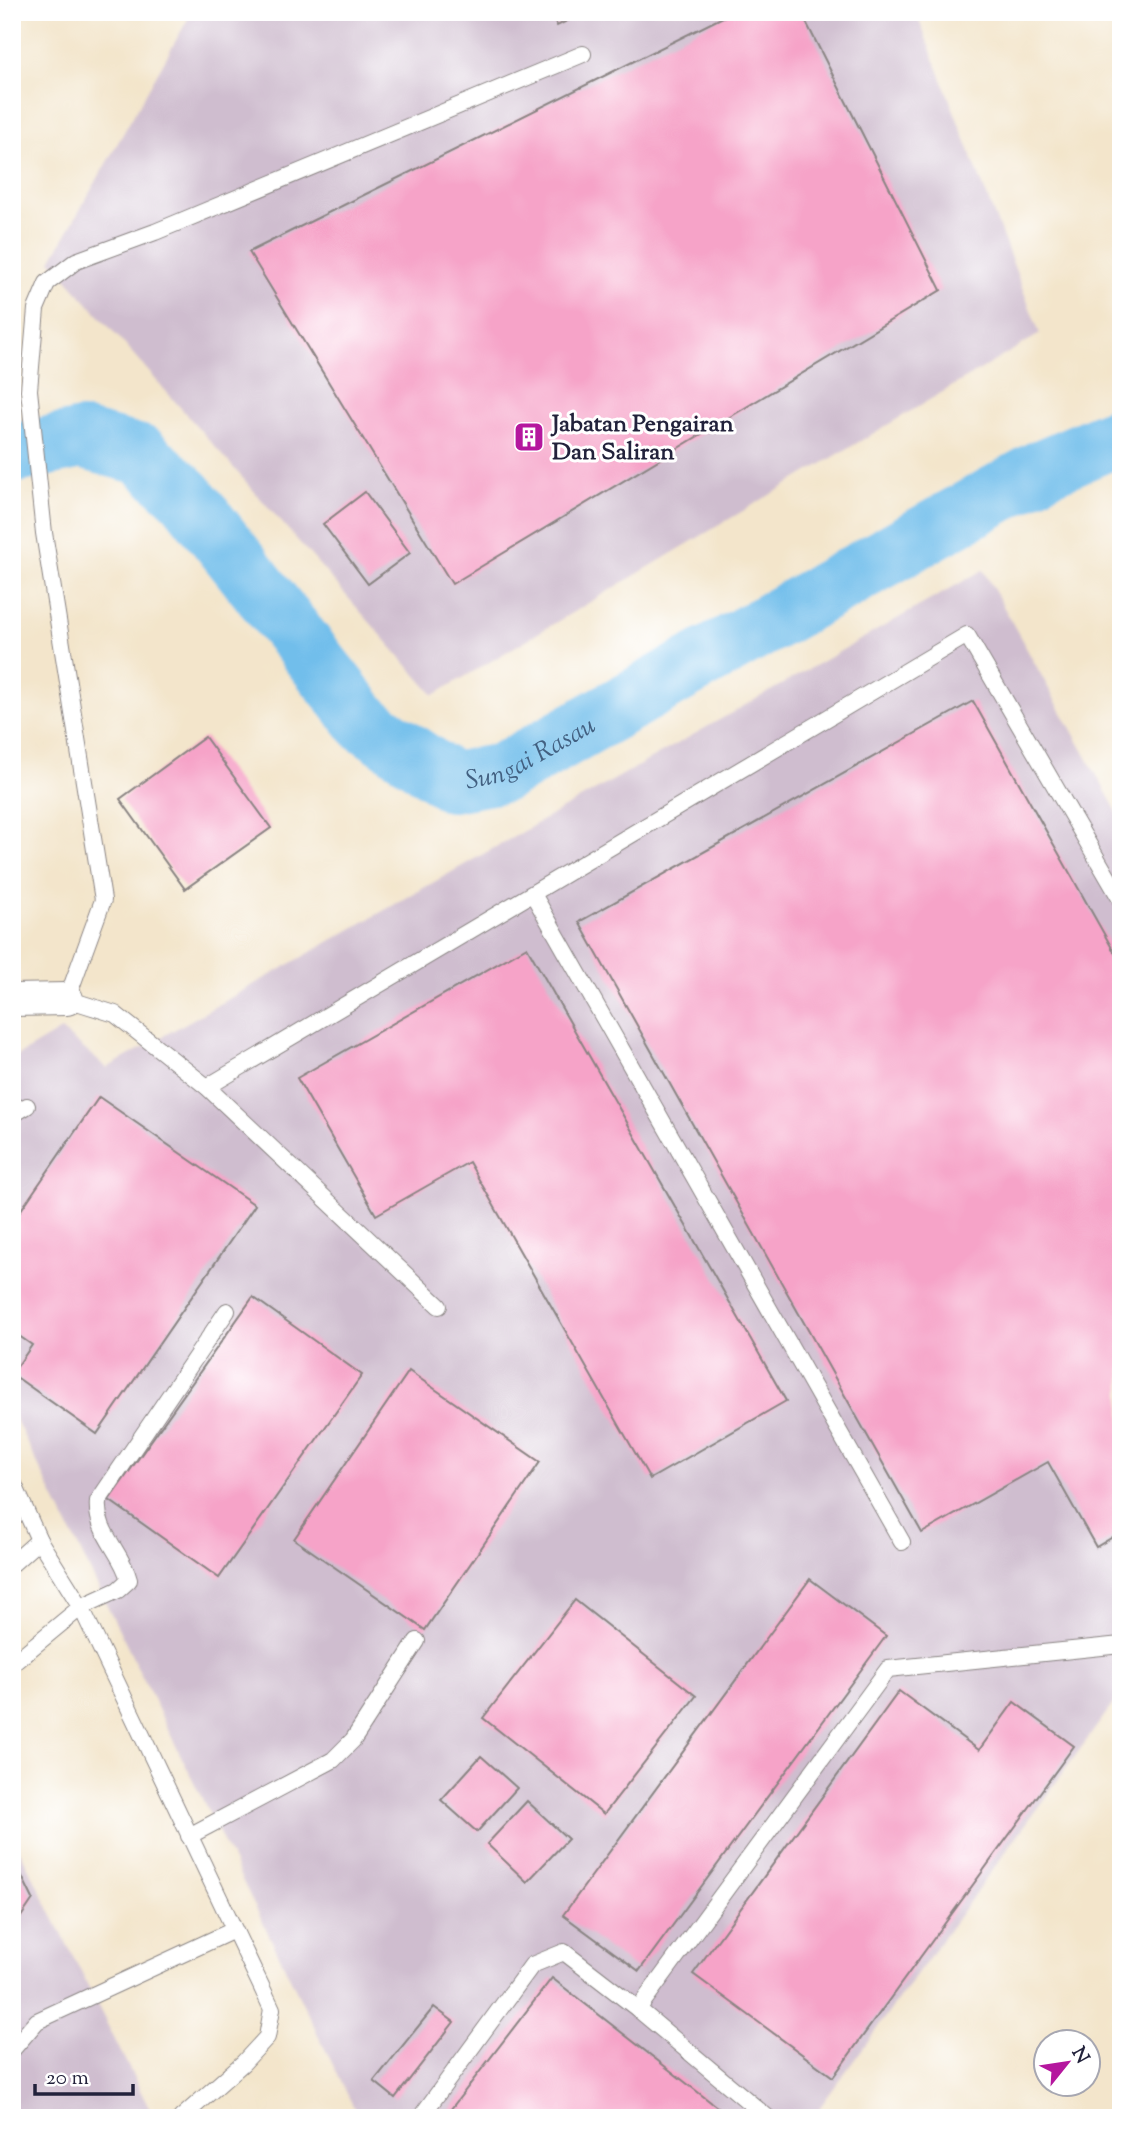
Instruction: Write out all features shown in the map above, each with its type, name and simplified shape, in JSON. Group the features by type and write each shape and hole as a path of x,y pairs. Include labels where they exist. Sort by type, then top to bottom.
{"street":[{"path":"12,1000 67,999"}],"lane":[{"path":"439,1306 207,1087 115,1014 67,999 103,900 44,533 29,390 36,309 47,283 76,261 155,232 583,54"},
{"path":"207,1087 967,635 1121,900"},
{"path":"533,894 902,1542"},
{"path":"12,1664 81,1607 118,1590 129,1580 125,1565 102,1531 97,1515 98,1501 227,1311"},
{"path":"12,1480 39,1540 81,1607 272,2009 267,2037 243,2063 181,2118"},
{"path":"12,1564 39,1540"},
{"path":"189,1836 333,1760 353,1740 417,1641"},
{"path":"638,2009 888,1669 1121,1645"},
{"path":"12,2050 37,2021 234,1930"},
{"path":"420,2118 533,1965 564,1952 638,2009 768,2118"}],"shaded area":[{"path":"192,12 916,12 1040,334 434,695 51,261"},
{"path":"983,570 1121,819 1121,1693 812,2118 359,2118 12,1412 12,1059 61,1030 107,1068"},
{"path":"12,1835 42,1894 154,2118 12,2118"}],"building":[{"path":"551,12 585,12 557,26"},
{"name":"Jabatan Pengairan Dan Saliran","path":"733,12 801,12 941,290 452,584 249,252"},
{"path":"365,492 410,553 368,584 323,524"},
{"path":"973,701 1121,964 1121,1532 1096,1547 1048,1462 922,1533 579,922"},
{"path":"205,737 271,828 185,889 120,799"},
{"path":"527,947 786,1401 650,1479 469,1162 376,1215 297,1078"},
{"path":"99,1097 255,1205 97,1434 12,1374 32,1345 12,1331 12,1223"},
{"path":"253,1297 362,1375 219,1578 109,1500"},
{"path":"409,1371 540,1462 425,1630 294,1539"},
{"path":"810,1579 886,1636 639,1971 563,1915"},
{"path":"575,1600 696,1696 604,1814 483,1718"},
{"path":"899,1691 979,1750 1014,1702 1074,1746 833,2077 693,1974"},
{"path":"481,1756 517,1788 477,1832 441,1800"},
{"path":"527,1801 568,1839 527,1882 487,1844"},
{"path":"12,1856 33,1899 12,1930"},
{"path":"552,1978 731,2118 444,2118"},
{"path":"434,2007 454,2022 395,2098 374,2081"}],"waterway":[{"name":"Sungai Rasau","path":"12,454 81,439 141,455 186,496 365,723 452,782 502,773 1042,469 1121,435"}],"place":[{"name":"Jabatan Pengairan Dan Saliran","path":"529,437"}]}
